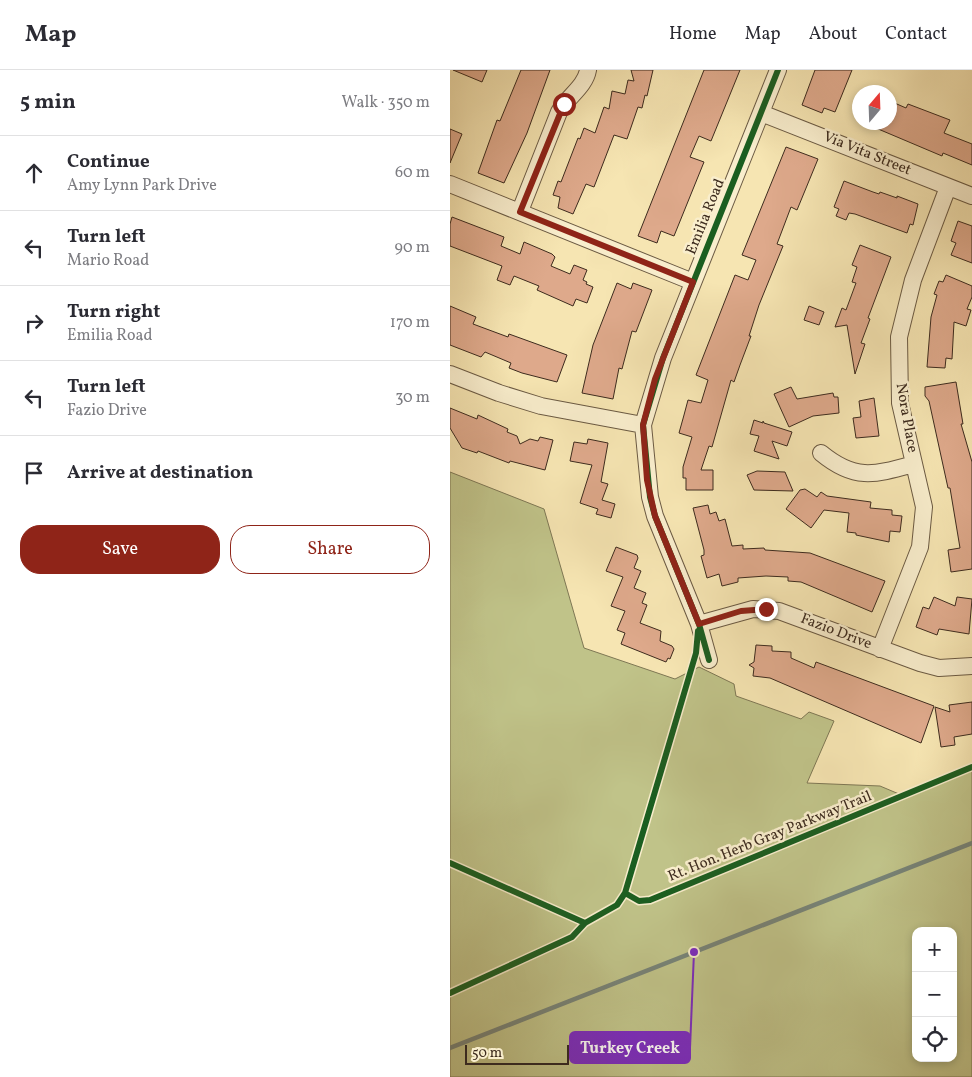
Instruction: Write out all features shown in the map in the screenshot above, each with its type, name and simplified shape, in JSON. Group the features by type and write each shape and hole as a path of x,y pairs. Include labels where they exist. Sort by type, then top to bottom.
{"street":[{"path":"520,212 564,104 582,85 588,70"},
{"name":"Emilia Road","path":"708,660 699,624 652,504 647,480 643,425 655,379 778,70"},
{"name":"Via Vita Street","path":"762,113 972,196"},
{"path":"450,184 693,282"},
{"name":"Nora Place","path":"880,649 920,547 924,507 900,403 899,337 913,280 948,187"},
{"path":"450,374 541,406 643,425"},
{"path":"822,452 842,468 866,475 914,464"},
{"name":"Fazio Drive","path":"699,624 741,611 766,609 786,613 880,649 939,668 972,666"}],"green space":[{"path":"450,472 544,509 584,648 675,679 699,667 734,684 736,696 801,719 809,712 834,721 807,783 880,786 899,794 972,765 972,1077 450,1077"}],"building":[{"path":"453,70 487,70 482,82"},
{"path":"521,70 550,70 527,133 504,183 478,173 497,120 500,121"},
{"path":"631,70 653,70 647,96 645,95 642,108 638,107 627,139 614,135 594,187 586,184 573,214 558,208 560,197 553,195 558,181 561,182 578,138 580,139 584,128 595,133 604,107 609,109 612,91 625,94 628,80 634,81"},
{"path":"704,70 740,70 711,141 699,136 690,157 704,162 674,236 661,231 657,243 638,236"},
{"path":"815,70 852,70 835,112 824,108 822,113 802,105"},
{"path":"897,104 906,108 908,104 950,120 944,133 972,144 972,165 943,153 942,156 881,130 897,130"},
{"path":"450,129 462,134 450,163"},
{"path":"786,147 818,159 797,210 791,207 777,244 783,246 759,305 749,336 751,336 734,382 731,380 712,447 709,446 701,470 713,470 713,490 686,490 686,478 683,478 683,467 692,437 679,433 688,400 701,403 708,380 696,375 735,275 748,280 756,260 742,255"},
{"path":"844,181 879,194 880,192 897,198 897,196 918,204 913,225 910,224 907,233 855,214 849,213 846,220 836,216 839,209 834,207"},
{"path":"452,217 504,237 501,246 520,254 524,242 552,254 555,257 551,266 570,274 574,265 587,270 583,280 587,282 586,284 593,287 587,303 576,299 573,306 537,290 539,286 514,276 510,285 497,280 502,266 450,246 450,224"},
{"path":"958,221 972,226 972,263 951,255 956,243 951,241"},
{"path":"860,245 891,257 868,318 870,319 861,343 865,344 855,374 847,325 835,327 842,308 846,310 856,283 852,282 857,267 852,265"},
{"path":"946,275 972,286 972,297 967,309 971,310 966,326 954,322 952,359 946,358 945,368 927,367 931,317 937,295 934,294 939,281 943,282"},
{"path":"617,283 631,289 633,283 652,290 636,332 632,331 622,369 619,368 613,399 582,393 593,345"},
{"path":"450,306 476,317 473,324 508,337 509,334 567,355 557,382 509,368 511,363 485,352 481,357 450,345"},
{"path":"809,306 824,312 819,325 804,320"},
{"path":"956,382 963,424 961,424 972,462 972,569 951,572 948,550 960,548 950,488 948,488 929,401 925,396 925,387"},
{"path":"791,387 797,399 833,393 834,397 838,397 839,413 813,416 789,427 774,394"},
{"path":"874,398 879,436 856,438 853,418 861,417 859,401"},
{"path":"450,408 477,419 478,415 508,429 507,432 517,436 520,444 530,439 538,441 540,437 553,440 545,470 510,461 509,463 478,451 477,453 462,448 450,428"},
{"path":"754,420 763,423 763,421 764,423 792,432 787,446 772,441 779,459 754,451 759,436 750,434"},
{"path":"588,439 608,443 601,482 608,484 602,500 615,504 611,518 596,514 598,509 580,503 592,465 570,461 574,442 587,444"},
{"path":"757,471 785,472 793,491 754,490 747,475"},
{"path":"805,489 817,497 821,492 827,496 871,502 870,508 892,510 892,515 902,516 900,532 890,531 889,542 856,535 856,533 847,532 849,513 824,510 811,528 786,509 800,490"},
{"path":"708,505 710,514 716,512 719,521 725,519 732,546 743,545 743,549 764,548 765,550 810,553 885,581 872,612 801,582 788,581 788,577 738,578 738,582 722,586 719,574 707,578 701,556 704,555 704,550 693,508"},
{"path":"616,547 637,555 638,558 634,568 641,571 634,588 646,593 642,603 647,605 640,623 661,631 660,641 672,646 674,649 670,659 668,658 666,662 621,644 625,633 617,630 625,611 611,606 623,577 606,571"},
{"path":"934,597 955,606 957,597 972,599 969,634 939,629 937,635 916,627 923,607 929,609"},
{"path":"756,645 772,646 772,651 791,652 791,658 814,668 816,662 934,706 921,743 770,678 753,676 754,668 749,665 754,662"},
{"path":"972,702 972,734 954,737 955,745 941,747 935,707 950,712 949,705"}],"waterway":[{"path":"450,1048 972,843"}],"cycle path":[{"path":"709,660 699,624 655,516 650,497 643,425 663,358 778,70"},
{"path":"625,893 696,653 698,631"},
{"name":"Rt. Hon. Herb Gray Parkway Trail","path":"450,993 572,937 585,923 617,905 625,893 639,901 650,900 972,767"},
{"path":"450,863 585,923"}],"place":[{"name":"Turkey Creek","path":"694,952"}],"route":[{"path":"564,104 559,112 520,212 693,282 655,379 643,425 650,497 655,516 699,624 741,611 766,609"}]}
